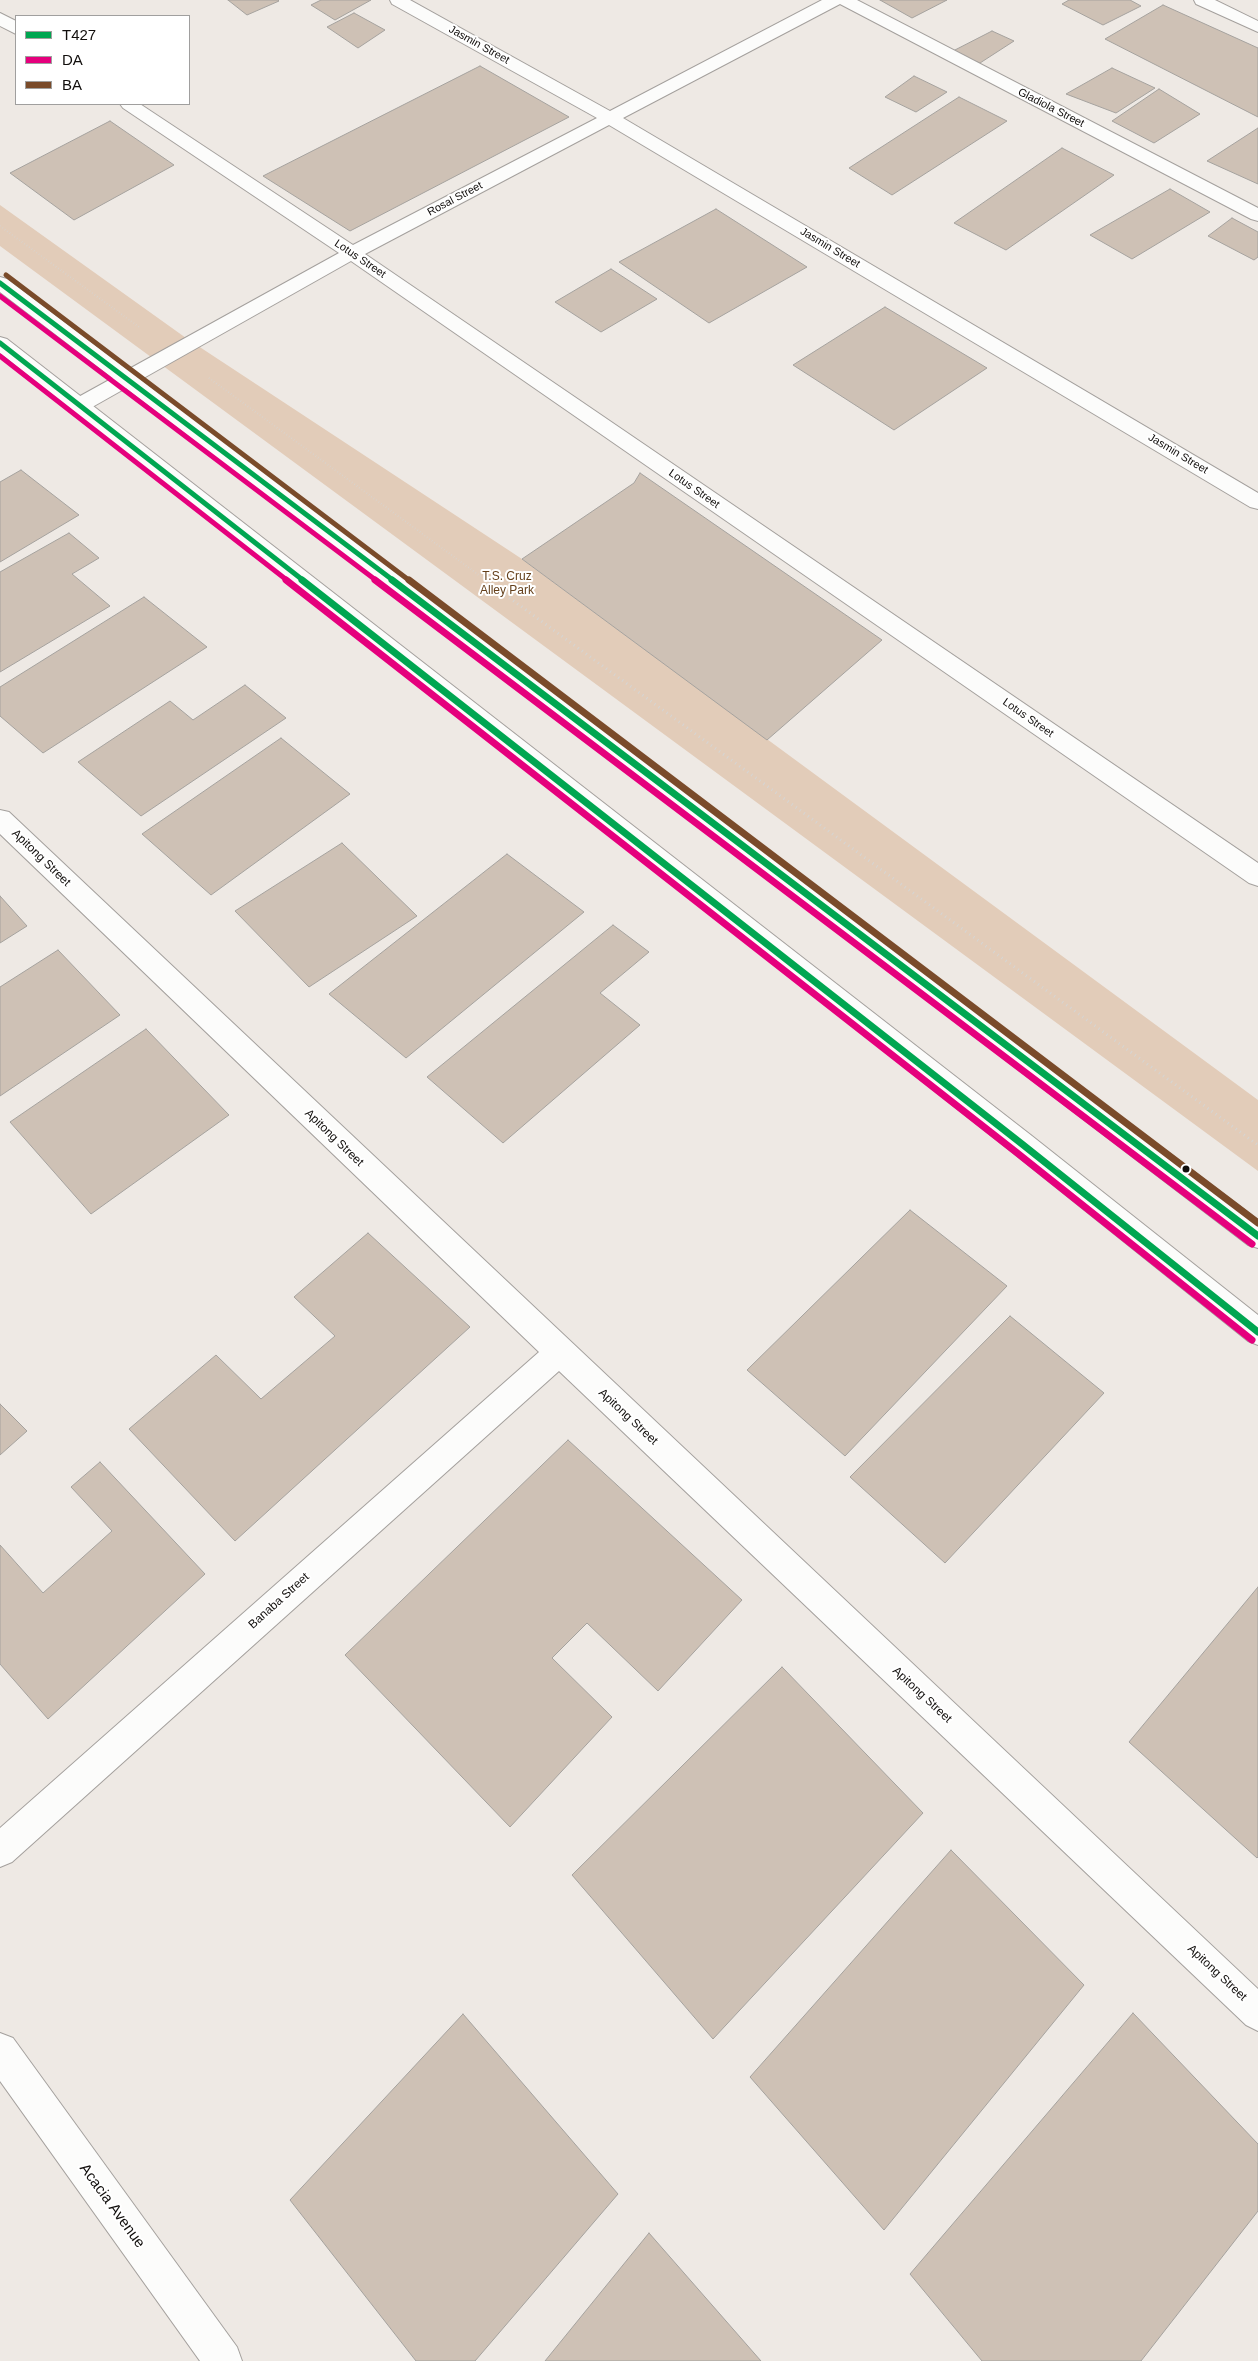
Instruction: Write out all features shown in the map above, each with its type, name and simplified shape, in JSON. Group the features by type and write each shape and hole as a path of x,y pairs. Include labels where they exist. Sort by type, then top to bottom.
{"street":[{"name":"Jasmin Street","path":"398,0 610,118 1258,502"},
{"name":"Rosal Street","path":"80,405 352,253 835,0"},
{"name":"Gladiola Street","path":"844,0 1258,215"},
{"path":"1202,0 1258,27"},
{"path":"0,18 15,28"},
{"name":"Lotus Street","path":"130,105 352,253 1258,876"},
{"path":"0,283 1258,1236"},
{"path":"0,343 1006,1131 1258,1332"},
{"name":"Apitong Street","path":"0,819 559,1352 1258,2013"},
{"name":"Banaba Street","path":"0,1850 559,1352"},
{"name":"Acacia Avenue","path":"0,2051 223,2361"}],"path":[{"path":"0,226 1258,1145"}],"green space":[{"name":"T.S. Cruz Alley Park","path":"0,205 186,338 522,559 1258,1100 1258,1171 0,246"}],"building":[{"path":"228,0 278,0 279,1 247,15"},
{"path":"321,0 371,0 335,20 311,5"},
{"path":"880,0 947,0 912,18"},
{"path":"1069,0 1130,0 1141,6 1103,25 1062,4"},
{"path":"1163,5 1258,48 1258,117 1105,39"},
{"path":"354,13 385,30 358,48 327,27"},
{"path":"992,31 1014,41 980,63 951,52"},
{"path":"480,66 569,117 350,231 263,176"},
{"path":"1112,68 1155,88 1116,113 1066,94"},
{"path":"914,76 947,92 916,112 885,97"},
{"path":"1159,89 1200,114 1154,143 1112,121"},
{"path":"959,97 1007,121 892,195 849,168"},
{"path":"110,121 174,165 74,220 10,173"},
{"path":"1258,128 1258,184 1207,161"},
{"path":"1062,148 1114,175 1006,250 954,223"},
{"path":"1170,189 1210,212 1132,259 1090,235"},
{"path":"716,209 807,267 709,323 619,262"},
{"path":"1232,218 1258,232 1258,257 1254,260 1208,236"},
{"path":"611,269 657,299 601,332 555,302"},
{"path":"885,307 987,368 894,430 793,365"},
{"path":"21,470 79,515 0,562 0,482"},
{"path":"640,473 882,640 767,740 522,559 634,483"},
{"path":"69,533 99,558 72,574 110,606 0,672 0,572"},
{"path":"144,597 207,647 43,753 0,716 0,687"},
{"path":"245,685 286,718 141,816 78,762 170,701 193,720"},
{"path":"281,738 350,794 211,895 142,834"},
{"path":"342,843 417,916 309,987 235,911"},
{"path":"507,854 584,912 406,1058 329,994"},
{"path":"0,896 27,926 0,943"},
{"path":"613,925 649,952 600,993 640,1025 503,1143 427,1077"},
{"path":"58,950 120,1015 0,1096 0,987"},
{"path":"146,1029 229,1115 91,1214 10,1122"},
{"path":"910,1210 1007,1286 845,1456 747,1370"},
{"path":"368,1233 470,1327 235,1541 129,1429 216,1355 261,1399 335,1336 294,1297"},
{"path":"1010,1316 1104,1393 945,1563 850,1477"},
{"path":"0,1404 27,1431 0,1455"},
{"path":"568,1440 742,1600 658,1691 587,1623 552,1658 612,1717 510,1827 345,1655"},
{"path":"100,1462 205,1574 48,1719 0,1664 0,1545 43,1593 112,1531 71,1487"},
{"path":"1258,1587 1258,1857 1257,1858 1129,1742"},
{"path":"782,1667 923,1813 713,2039 572,1875"},
{"path":"951,1850 1084,1985 884,2230 750,2077"},
{"path":"1133,2013 1258,2144 1258,2211 1141,2361 982,2361 910,2274"},
{"path":"463,2014 618,2194 475,2361 416,2361 290,2200"},
{"path":"649,2233 761,2361 545,2361"}],"transit line":[{"name":"BA","path":"6,275 1258,1223"},
{"name":"T427","path":"0,283 1258,1236"},
{"name":"DA","path":"0,296 1252,1244"},
{"name":"T427","path":"0,343 1022,1144 1258,1332"},
{"name":"DA","path":"0,356 1016,1152 1252,1340"}]}
